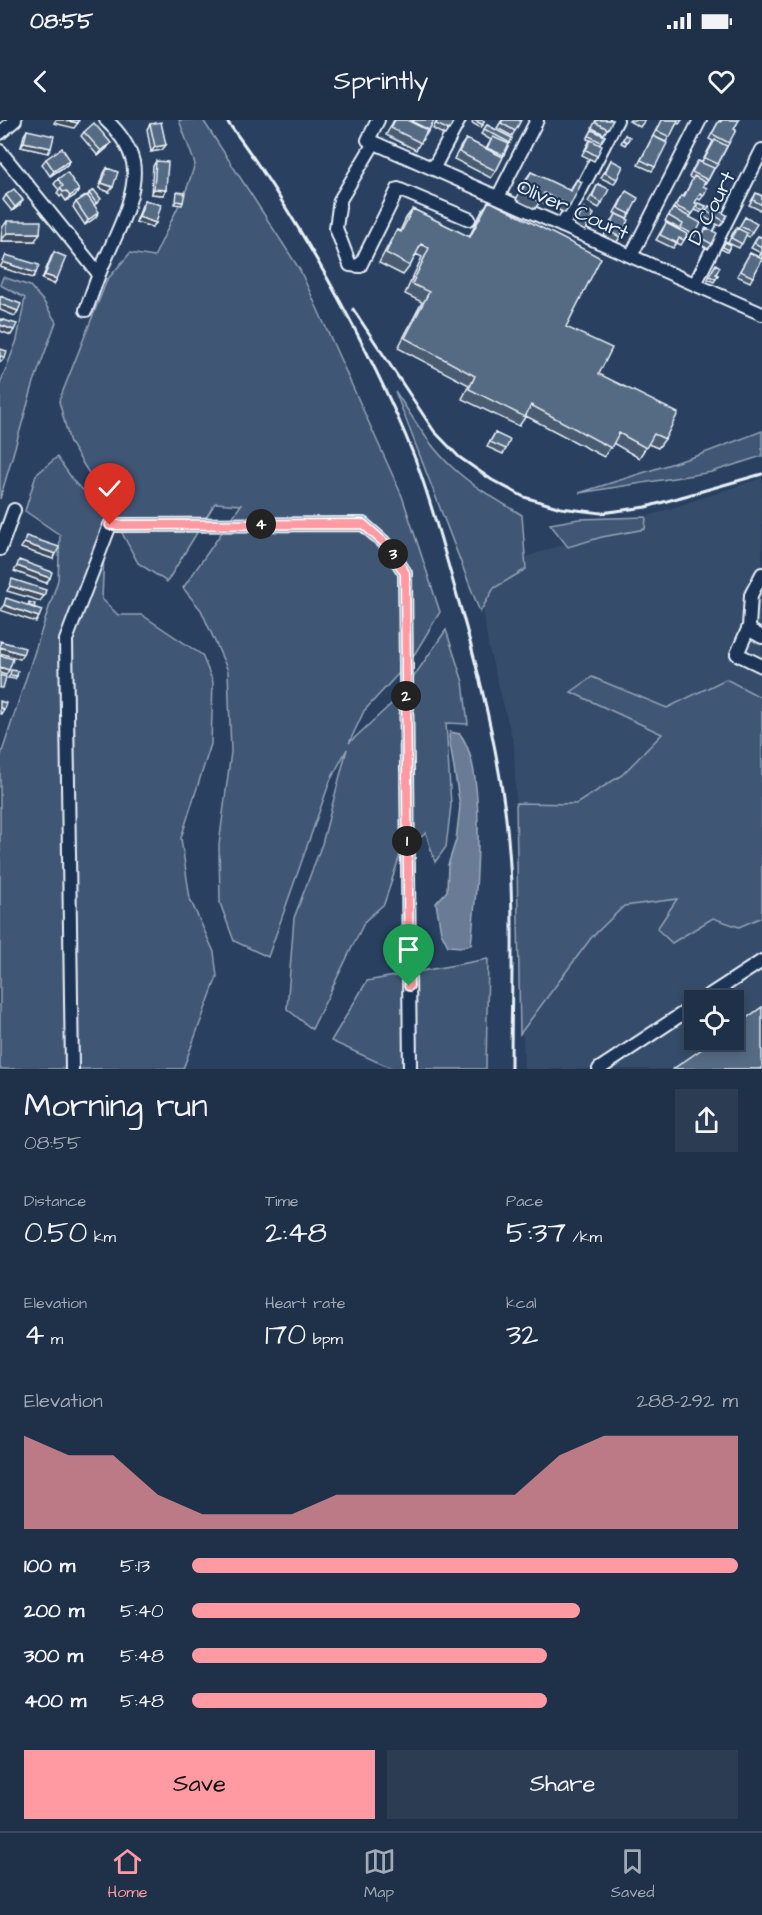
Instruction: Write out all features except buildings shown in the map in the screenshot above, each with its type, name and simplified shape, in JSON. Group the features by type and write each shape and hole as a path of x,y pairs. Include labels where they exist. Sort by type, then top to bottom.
{"street":[{"path":"0,133 15,120"},
{"path":"86,310 126,209 133,184 133,162 127,146 106,120"},
{"path":"378,120 371,141 340,200 336,228 350,265 360,266 398,189 469,219"},
{"path":"433,169 459,120"},
{"path":"498,198 537,120"},
{"path":"562,226 617,120"},
{"path":"631,256 700,120"},
{"name":"Oliver Court","path":"371,141 761,312"},
{"path":"0,150 99,274"},
{"name":"D Court","path":"694,284 762,150"},
{"path":"0,549 14,510"},
{"path":"72,1069 66,640 110,525 363,524 387,545 405,573 410,1069"},
{"path":"762,574 751,595 748,629 737,654 762,666"},
{"path":"748,629 762,637"},
{"path":"717,990 762,961"},
{"path":"599,1069 684,1013"}],"shaded area":[{"path":"179,120 203,120 300,270 402,496 440,612 411,660 364,711 349,743 401,695 446,630 463,682 468,724 446,723 451,805 446,847 435,862 426,833 400,855 384,904 365,921 312,1029 287,1009 294,918 322,844 347,749 330,781 268,957 234,941 220,903 219,845 231,752 228,671 201,610 183,588 241,505 215,503 167,582 138,563 114,518 104,553 102,599 118,615 142,615 202,655 213,682 211,744 181,838 190,899 214,952 217,977 183,1069 0,1069 0,758 58,580 60,535 25,511 36,475 57,457 76,484 113,515 70,443 59,401 107,280 130,253 154,257 187,188 195,164"},
{"path":"3,277 30,286 44,302 56,322 34,382 0,499 0,384 17,340 25,298 0,285"},
{"path":"395,391 428,440 452,467 476,487 522,515 526,569 494,588 480,612"},
{"path":"762,431 762,456 712,472 579,493 699,455"},
{"path":"762,478 762,1069 524,1069 514,745 488,645 478,573"},
{"path":"646,517 645,529 602,537 568,547 550,524 579,519"},
{"path":"592,677 667,708 726,679 762,698 762,917 739,927 713,918 672,943 657,929 677,899 624,906 591,938 520,1034 516,803 576,804 622,775 662,734 571,692"},
{"path":"450,732 460,734 469,752 475,776 478,805 477,867 471,945 462,947 448,946 441,932 436,903 447,891 448,865 456,840 460,806"},
{"path":"488,959 486,1069 393,1069 331,1041 367,981"}],"railway":[{"path":"226,120 290,215 361,341 404,433 420,473 436,524 485,700 505,810 512,907 511,1069"},
{"path":"353,309 434,431 459,457 492,480 524,497 561,508 601,513 646,507 762,474"}],"route":[{"path":"110,525 363,524 387,545 405,573 409,986"}]}
